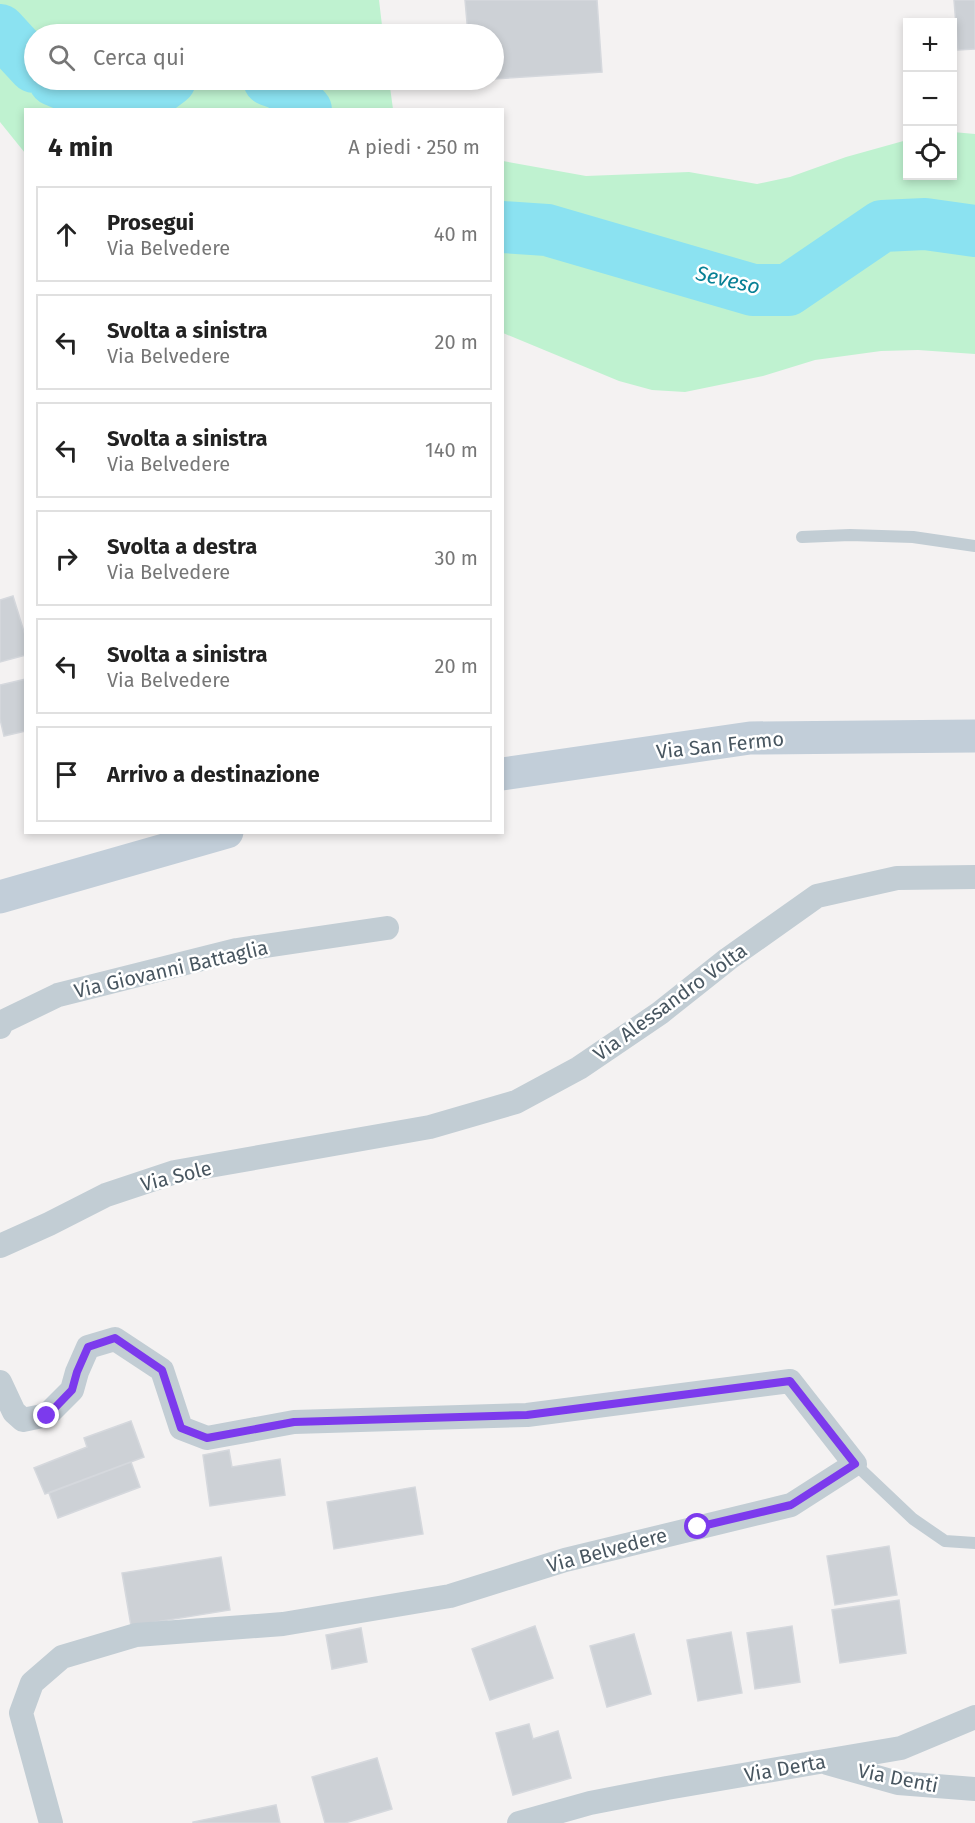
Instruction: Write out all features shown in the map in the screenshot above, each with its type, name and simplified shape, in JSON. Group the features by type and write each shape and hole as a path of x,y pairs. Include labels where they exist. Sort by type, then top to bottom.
{"main road":[{"name":"Via San Fermo","path":"504,774 750,738 975,736"},
{"path":"0,897 220,834"}],"street":[{"name":"Via Alessandro Volta","path":"364,1139 430,1127 516,1101 569,1074 660,1013 728,959 817,896 897,878 975,877"},
{"name":"Via Giovanni Battaglia","path":"0,1027 2,1022 69,992 237,950 387,928"},
{"name":"Via Sole","path":"0,1246 106,1195 175,1172 364,1139"},
{"path":"0,1382 7,1415 22,1420 47,1416 72,1390 88,1347 115,1338 162,1370 181,1428 207,1438 294,1422 527,1415 790,1381 855,1464"},
{"name":"Via Belvedere","path":"51,1823 21,1713 32,1683 62,1657 136,1635 283,1624 450,1596 565,1560 791,1505 855,1464"},
{"name":"Via Derta","path":"519,1823 591,1803 666,1788 901,1748 975,1718"},
{"name":"Via Denti","path":"821,1761 898,1783 975,1789"}],"lane":[{"path":"802,537 850,535 913,537 975,546"},
{"path":"855,1464 913,1519 945,1541 975,1544"}],"green space":[{"path":"0,0 379,0 382,24 24,24 24,90 390,90 393,108 24,108 24,152 0,122"},
{"path":"957,132 975,134 975,354 918,350 881,351 815,360 763,376 685,392 652,390 619,381 504,333 504,161 586,176 689,172 757,184 790,177 846,157 903,141 903,180 957,180"}],"building":[{"path":"465,0 597,0 602,72 504,78 504,24 467,24"},
{"path":"954,0 975,0 975,49 958,50"},
{"path":"13,596 24,632 24,656 0,662 0,600"},
{"path":"24,679 24,731 4,736 0,719 0,685"},
{"path":"131,1421 144,1457 45,1494 34,1468 87,1447 84,1438"},
{"path":"229,1450 232,1467 280,1459 285,1495 210,1506 203,1455"},
{"path":"131,1462 140,1487 58,1518 49,1493"},
{"path":"415,1487 423,1534 334,1549 327,1502"},
{"path":"889,1546 897,1595 835,1605 827,1556"},
{"path":"221,1557 230,1610 131,1626 122,1573"},
{"path":"899,1600 906,1653 840,1663 832,1610"},
{"path":"535,1626 553,1678 490,1700 472,1649"},
{"path":"792,1626 800,1682 755,1689 747,1633"},
{"path":"361,1628 367,1662 332,1669 326,1635"},
{"path":"731,1632 742,1693 698,1701 687,1640"},
{"path":"634,1634 651,1694 607,1707 590,1646"},
{"path":"529,1724 533,1739 558,1731 571,1778 513,1795 496,1733"},
{"path":"377,1758 392,1809 345,1823 325,1823 312,1777"},
{"path":"276,1805 280,1823 193,1823 193,1822"}],"waterway":[{"name":"Seveso","path":"0,30 24,56"},
{"name":"Seveso","path":"77,90 115,106 146,98 157,90"},
{"name":"Seveso","path":"288,90 304,108"},
{"name":"Seveso","path":"504,227 547,230 753,290 788,290 882,226 925,224 975,231"}],"route":[{"path":"47,1416 72,1390 88,1347 115,1338 162,1370 181,1428 207,1438 294,1422 527,1415 790,1381 855,1464 791,1505 698,1527"}]}
